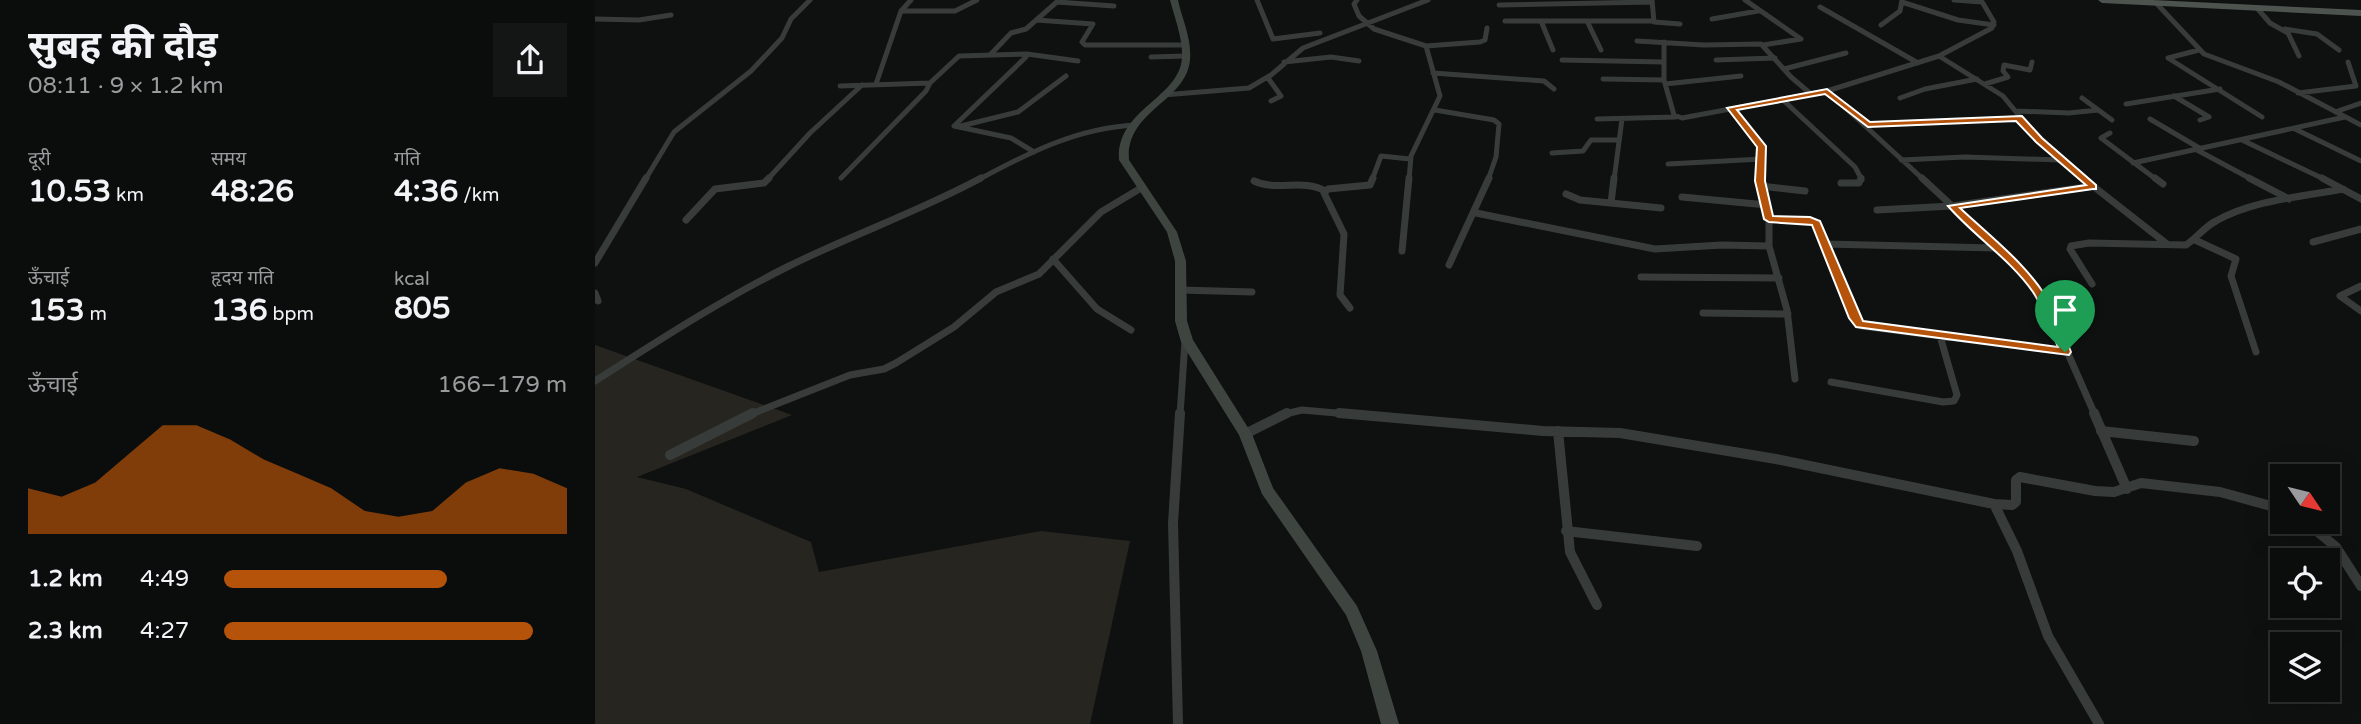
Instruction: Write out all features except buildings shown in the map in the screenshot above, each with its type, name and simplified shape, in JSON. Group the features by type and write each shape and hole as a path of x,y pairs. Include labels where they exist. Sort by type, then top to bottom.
{"main road":[{"path":"1174,0 1186,51 1180,76 1135,125 1122,153 1141,188 1172,232 1181,267 1179,314 1185,341 1194,351 1245,435 1267,490 1352,611 1369,651 1390,724"},
{"path":"2102,0 2157,4 2236,4 2257,8 2361,13"}],"street":[{"path":"595,263 674,132 751,71 782,38 791,19 810,0"},
{"path":"876,84 901,11 911,0"},
{"path":"901,11 955,11 977,0"},
{"path":"1257,0 1273,39 1319,33"},
{"path":"1357,0 1355,4 1358,17 1366,26 1426,47 1481,43 1485,40 1487,28"},
{"path":"1163,95 1212,90 1243,91 1268,78 1304,47 1366,26 1428,0"},
{"path":"1637,41 1695,45 1763,45 1801,39 1745,0"},
{"path":"1954,0 1982,1 1994,25"},
{"path":"990,55 1011,33 1024,30 1058,1 1114,6"},
{"path":"1499,5 1652,1 1653,21"},
{"path":"1881,24 1900,11 1902,1 1958,20 1994,25"},
{"path":"2157,4 2199,50 2216,60 2269,78 2361,125"},
{"path":"1820,7 1918,63"},
{"path":"2257,8 2270,23 2288,33 2299,56"},
{"path":"1711,19 1758,11"},
{"path":"595,19 639,20 671,15"},
{"path":"1036,20 1093,24 1082,42 1085,45 1186,51"},
{"path":"1505,21 1653,21 1680,24"},
{"path":"1541,21 1553,50"},
{"path":"1587,21 1601,50"},
{"path":"1597,119 1676,117 1827,91 1940,57 1980,37 1994,25"},
{"path":"2282,29 2317,34 2339,50"},
{"path":"1664,41 1664,82 1676,117"},
{"path":"1763,45 1811,94"},
{"path":"1402,251 1411,159 1417,139 1435,110 1440,96 1426,47"},
{"path":"2199,50 2168,58 2262,117"},
{"path":"1151,57 1186,51"},
{"path":"1784,69 1846,53"},
{"path":"955,128 1027,54"},
{"path":"840,86 930,83 937,80 955,58 1027,54 1078,61"},
{"path":"1284,62 1331,57 1359,61"},
{"path":"1940,57 2003,96 2017,115 2061,160 2167,244"},
{"path":"1716,60 1775,58"},
{"path":"1562,60 1664,62"},
{"path":"1985,84 2008,77 2003,71 2004,65 2030,70 2032,62"},
{"path":"2298,93 2356,86 2349,62"},
{"path":"1433,73 1544,81 1554,89"},
{"path":"955,128 1018,112 1066,76"},
{"path":"1603,79 1664,82 1741,76"},
{"path":"1268,78 1281,95 1271,101"},
{"path":"1900,99 1924,89 1977,79"},
{"path":"841,178 928,89 930,83"},
{"path":"687,220 711,191 764,183 810,133 862,85"},
{"path":"2126,104 2220,89"},
{"path":"1827,91 1868,125 1901,160 2021,270 2044,300 2127,489"},
{"path":"2174,96 2209,117 2200,120"},
{"path":"2082,98 2112,120"},
{"path":"1783,100 1855,167 1862,180 1859,183 1841,183"},
{"path":"2335,112 2361,103"},
{"path":"1731,108 1758,140 1762,159 1761,186 1769,219 1769,246 1788,314 1795,379"},
{"path":"1435,110 1494,120 1499,124 1501,140 1476,213 1448,265"},
{"path":"1868,125 2098,110"},
{"path":"2133,163 2344,117"},
{"path":"1611,203 1622,119"},
{"path":"2150,119 2289,199"},
{"path":"595,381 736,294 790,265 928,205 1034,152 1107,126 1135,125"},
{"path":"955,128 1005,136 1034,152"},
{"path":"2295,129 2361,160"},
{"path":"2110,133 2101,138 2163,184"},
{"path":"1552,153 1583,151 1591,140 1619,140"},
{"path":"2242,140 2295,163 2361,199"},
{"path":"1254,181 1268,188 1315,186 1325,191 1370,185 1381,156 1411,159"},
{"path":"1901,160 1965,157 2061,160"},
{"path":"1668,164 1762,159"},
{"path":"1761,186 1805,191"},
{"path":"1877,209 1952,206 2093,187"},
{"path":"670,455 757,411 850,375 884,369 896,363 954,327 996,292 1034,276 1101,212 1141,188"},
{"path":"2092,284 2070,249 2071,246 2089,243 2179,246 2195,240 2213,222 2289,199 2343,189"},
{"path":"1325,191 1324,195 1344,234 1340,295 1350,308"},
{"path":"1566,194 1576,199 1661,208"},
{"path":"1682,197 1767,205"},
{"path":"1476,213 1655,249 1723,245 1769,246"},
{"path":"1769,219 1812,221 1818,225 1854,318 1859,324 2065,352"},
{"path":"2313,242 2361,229"},
{"path":"2195,240 2236,259 2231,276 2256,352"},
{"path":"1825,244 1995,248"},
{"path":"1053,260 1092,306 1117,324 1131,330"},
{"path":"1641,278 1779,278"},
{"path":"2361,286 2340,296 2361,311"},
{"path":"1180,290 1252,292"},
{"path":"1703,313 1788,314"},
{"path":"1831,382 1954,401 1957,395 1940,336"},
{"path":"1178,724 1173,523 1185,341"},
{"path":"1245,435 1283,414 1302,411 1558,431 1602,431 1692,444 1994,504 2012,505 2016,502 2016,480 2020,477 2114,492 2141,483 2220,492 2270,505"},
{"path":"1558,431 1566,531 1575,564 1597,605"},
{"path":"2101,431 2194,441"},
{"path":"1994,504 2017,551 2048,636 2099,724"},
{"path":"1566,531 1697,546"},
{"path":"2320,534 2336,547 2361,586"}],"shaded area":[{"path":"595,345 792,415 637,477 686,489 811,542 819,572 1041,531 1130,541 1090,724 595,724"}],"route":[{"path":"1827,91 1868,125 2019,118 2039,140 2093,187 1952,206 2021,270 2036,289 2048,308 2065,352 1859,324 1854,318 1817,223 1810,220 1769,219 1760,181 1761,146 1731,108 1827,91"}]}
